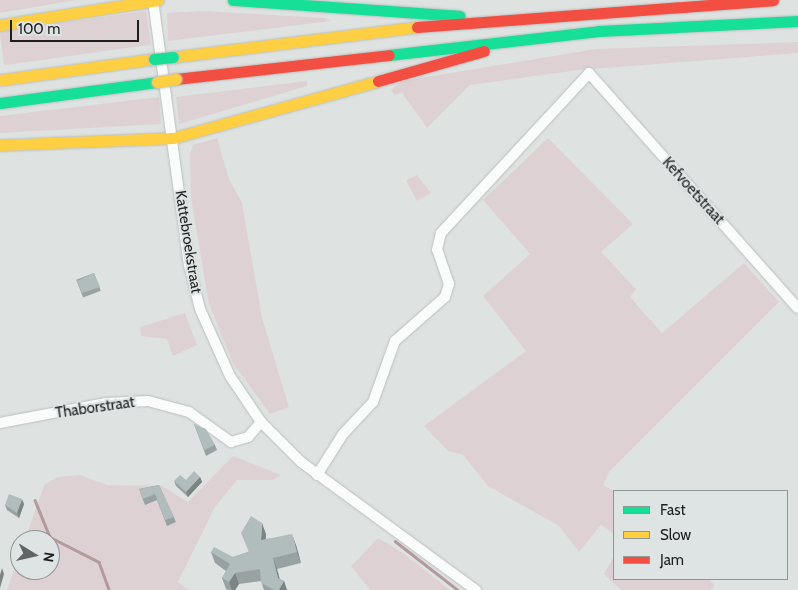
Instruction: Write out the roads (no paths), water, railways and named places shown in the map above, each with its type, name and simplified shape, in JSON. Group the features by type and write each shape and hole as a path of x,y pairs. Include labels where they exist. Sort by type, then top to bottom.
{"highway":[{"path":"0,25 158,0"},
{"path":"233,0 451,12 469,20"},
{"path":"0,80 469,20 773,0"},
{"path":"0,103 176,79 496,40 798,21"},
{"path":"0,145 173,138 416,66 483,52 496,40"}],"street":[{"name":"Kattebroekstraat","path":"153,0 189,265 200,310 230,376 262,422 317,475 476,590"},
{"name":"Kefvoetstraat","path":"317,475 343,434 373,402 395,341 445,297 449,284 436,246 441,233 589,73 798,308"},
{"name":"Thaborstraat","path":"0,424 106,404 148,401 189,412 230,442 248,437 262,422"}],"waterway":[{"path":"35,500 50,537 99,562 109,590"},
{"path":"395,541 458,590"}]}
